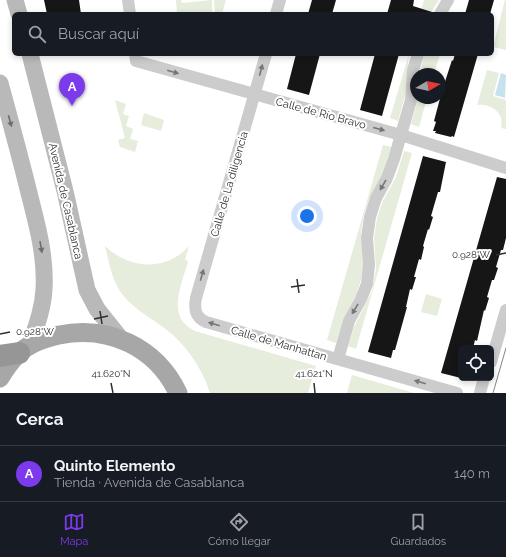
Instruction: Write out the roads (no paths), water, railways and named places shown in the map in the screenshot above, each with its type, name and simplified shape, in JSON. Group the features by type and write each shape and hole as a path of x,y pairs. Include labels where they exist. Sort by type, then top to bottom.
{"main road":[{"path":"15,0 18,12"},
{"name":"Avenida de Casablanca","path":"31,56 63,183 88,290 97,309 121,339"},
{"path":"0,83 36,220 43,262 44,283 43,303 0,378"},
{"path":"16,351 52,337 77,332 109,335 121,339 149,355 161,366 173,382 178,393"}],"street":[{"path":"128,0 130,12"},
{"path":"277,12 280,0"},
{"path":"441,12 448,0"},
{"name":"Calle de La diligencia","path":"196,313 196,298 265,56"},
{"path":"338,359 349,321 361,300 367,284 369,265 367,233 372,207 391,169 401,136 411,100 413,70 417,56"},
{"name":"Calle de Río Bravo","path":"135,57 254,95 401,136 506,168"},
{"path":"494,352 506,310"},
{"name":"Calle de Manhattan","path":"196,313 206,322 457,393"},
{"path":"480,393 483,381"}],"water":[{"path":"501,73 506,75 505,98 495,95"}],"tram line":[{"path":"493,393 506,348"}],"place":[{"name":"Quinto Elemento","path":"72,106"}]}
